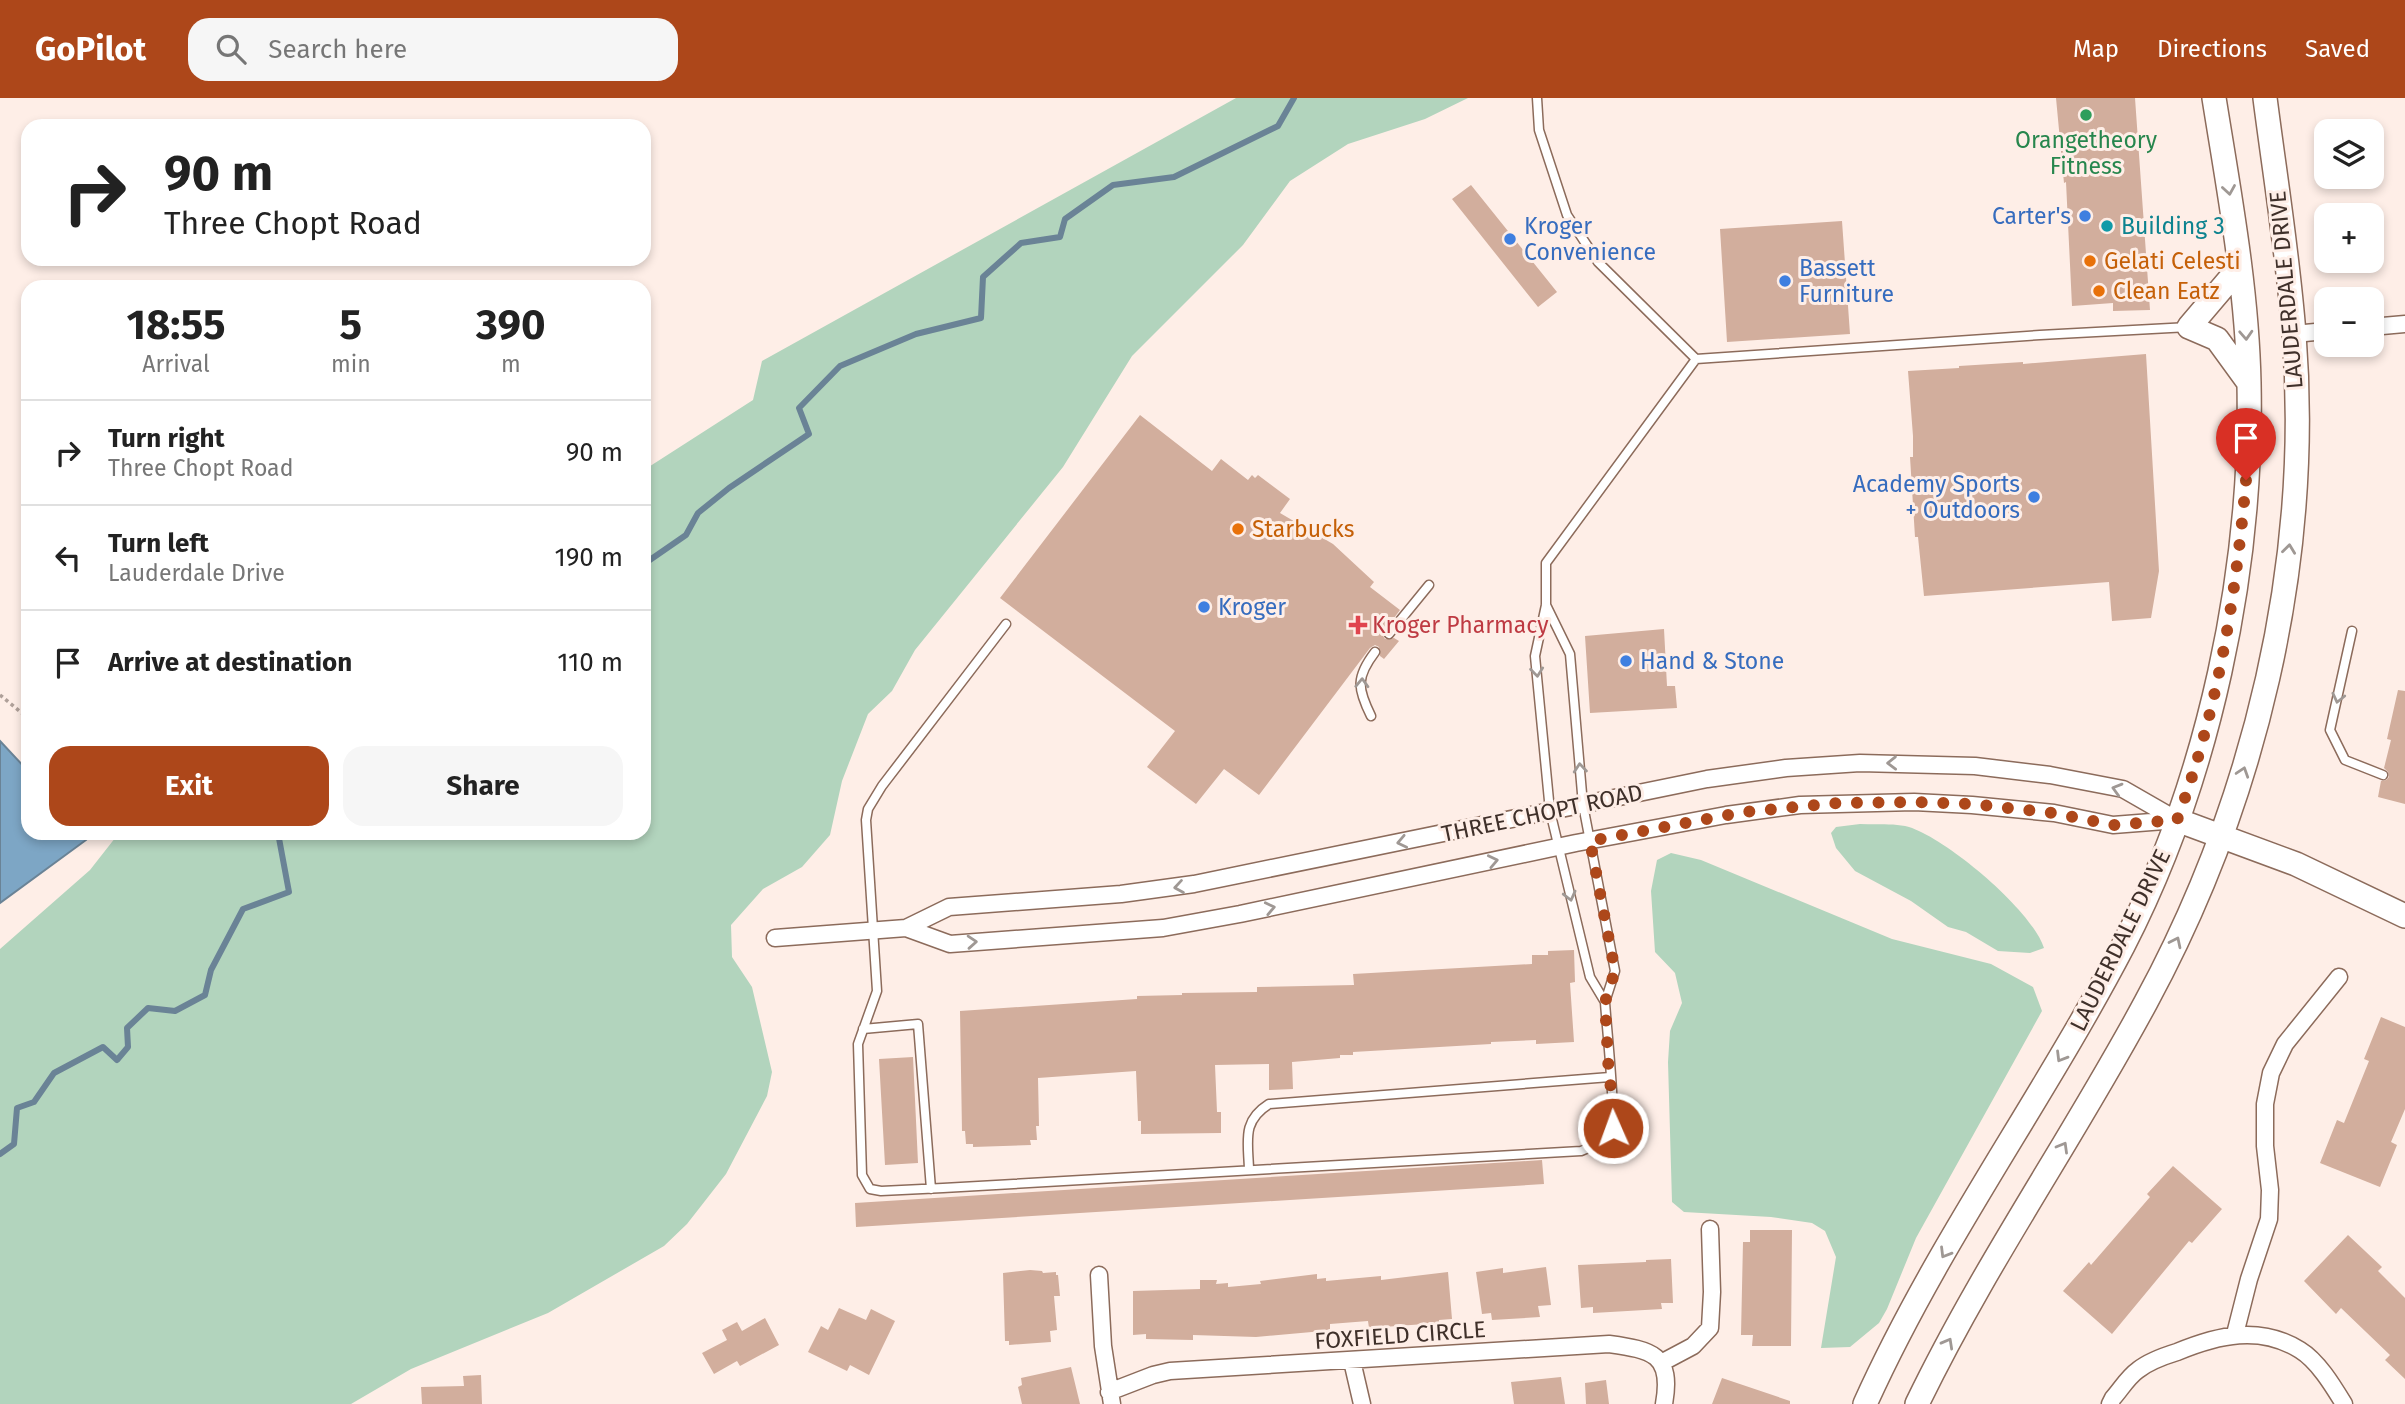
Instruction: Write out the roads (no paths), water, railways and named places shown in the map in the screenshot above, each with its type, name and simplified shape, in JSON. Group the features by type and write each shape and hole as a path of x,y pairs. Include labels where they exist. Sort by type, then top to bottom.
{"main road":[{"name":"LAUDERDALE DRIVE","path":"1865,1404 1907,1317 2084,1017 2124,943 2177,820 2206,729 2231,611 2248,458 2249,383 2240,267 2214,98"},
{"name":"LAUDERDALE DRIVE","path":"1917,1404 1977,1292 2146,1003 2187,920 2220,836 2243,772 2260,711 2283,600 2295,476 2297,405 2294,334 2265,98"},
{"path":"2240,267 2189,327 2217,340 2249,383"},
{"name":"THREE CHOPT ROAD","path":"2177,820 2333,880 2405,916"}],"street":[{"path":"2384,326 2405,324"},
{"path":"2294,334 2314,332"},
{"name":"THREE CHOPT ROAD","path":"775,938 906,928 949,907 1121,894 1194,884 1707,779 1786,768 1860,763 1936,763 2037,773 2123,789 2177,820"},
{"name":"THREE CHOPT ROAD","path":"906,928 950,944 1163,928 1558,847 1762,809 1838,803 1914,802 1972,804 2054,813 2113,825 2177,820"},
{"path":"2235,1334 2249,1279 2269,1219 2265,1104 2271,1073 2285,1044 2339,977"},
{"path":"1664,1404 1668,1384 1661,1363 1693,1346 1710,1328 1710,1229"},
{"path":"1099,1275 1110,1398"},
{"path":"2110,1404 2138,1369 2201,1342 2235,1334 2257,1334 2279,1340 2302,1351 2335,1389 2344,1404"},
{"name":"FOXFIELD CIRCLE","path":"1110,1398 1153,1375 1170,1371 1609,1344 1640,1349 1661,1363"},
{"path":"1352,1361 1362,1404"}],"lane":[{"path":"1537,98 1539,130 1567,215 1598,262 1696,359 2189,327"},
{"path":"1605,1002 1590,976 1550,811 1535,656 1546,605 1546,563 1696,359"},
{"path":"1390,634 1429,584"},
{"path":"1006,624 868,808 866,831 877,991 858,1044 862,1175 870,1189 931,1189 1581,1151 1602,1143 1613,1128 1614,1104 1609,1077 1605,1002 1615,971 1583,805 1570,654 1546,605"},
{"path":"2352,631 2330,730 2345,760 2383,775"},
{"path":"1371,716 1360,691 1360,680 1363,668 1376,652"},
{"path":"863,1029 918,1024 931,1189"},
{"path":"1249,1169 1248,1129 1257,1112 1269,1104 1609,1077"}],"water":[{"path":"0,741 21,764 21,840 86,840 0,903"}],"waterway":[{"path":"651,559 686,535 698,513 729,488 809,434 799,408 840,366 916,334 981,318 983,277 1021,243 1060,237 1065,219 1113,185 1174,177 1278,126 1294,98"},
{"path":"0,1154 14,1144 17,1108 34,1102 54,1073 103,1047 117,1060 128,1047 127,1028 148,1008 175,1011 205,995 211,970 243,909 289,892 279,840"}],"place":[{"name":"Orangetheory Fitness","path":"2086,115"},
{"name":"Carter's","path":"2085,216"},
{"name":"Building 3","path":"2107,226"},
{"name":"Kroger Convenience","path":"1510,239"},
{"name":"Gelati Celesti","path":"2090,261"},
{"name":"Bassett Furniture","path":"1785,281"},
{"name":"Clean Eatz","path":"2099,291"},
{"name":"Academy Sports + Outdoors","path":"2034,497"},
{"name":"Starbucks","path":"1238,529"},
{"name":"Kroger","path":"1204,607"},
{"name":"Kroger Pharmacy","path":"1358,625"},
{"name":"Hand & Stone","path":"1626,661"}]}
